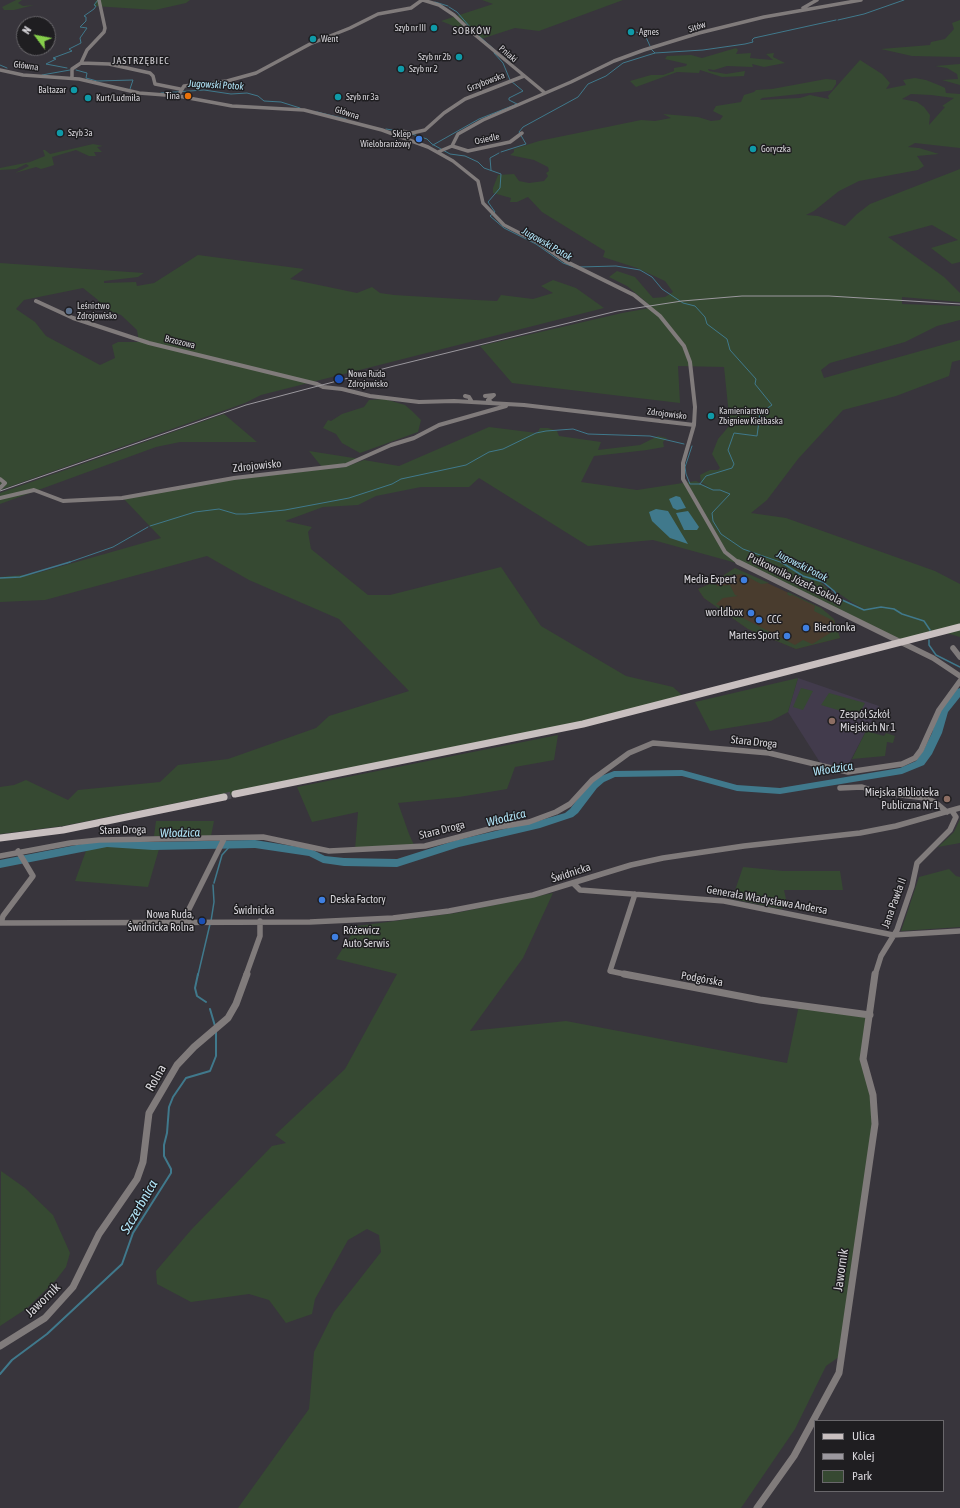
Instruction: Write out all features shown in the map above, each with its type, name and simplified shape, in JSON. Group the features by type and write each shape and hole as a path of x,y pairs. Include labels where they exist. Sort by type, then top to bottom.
{"main road":[{"path":"235,794 583,724 960,627"},
{"path":"0,838 63,830 224,797"}],"street":[{"path":"72,78 72,69 81,63 87,50 104,32 105,28 101,12 101,3 99,0"},
{"path":"81,63 109,64 150,73 153,76 154,84 179,92 194,84 227,81 256,73 310,44 350,28 378,14 411,8 422,0"},
{"name":"Pniaki","path":"422,0 439,5 454,14 545,93"},
{"path":"796,11 817,0"},
{"name":"Sitów","path":"545,93 614,61 644,50 716,28 796,11 861,0"},
{"name":"Główna","path":"0,70 23,75 72,78 138,94 179,92 232,106 257,106 304,110 394,134 440,152 468,171 478,181 483,203 492,214 508,228 539,243 581,269 634,295"},
{"name":"Grzybowska","path":"394,134 400,131 412,133 425,130 444,113 465,99 524,76"},
{"path":"440,152 452,146 454,139 461,132 483,120 545,93"},
{"name":"Osiedle","path":"452,146 468,151 510,142 521,134"},
{"name":"Zdrojowisko","path":"323,387 342,389 370,396 419,402 472,402 539,406 694,425 695,407 688,354 684,346 660,316 634,295"},
{"name":"Brzozowa","path":"36,301 73,318 143,342 303,382 317,384 323,387"},
{"path":"485,396 494,395 488,400 492,403"},
{"path":"465,396 469,397 472,402"},
{"name":"Zdrojowisko","path":"0,498 34,490 63,501 122,498 234,478 346,465 391,445 414,438 439,425 509,405"},
{"name":"Pułkownika Józefa Sokola","path":"694,425 683,463 683,479 725,552 740,564 946,665 960,676"},
{"path":"0,479 5,483 0,488"},
{"path":"953,648 960,658"},
{"name":"Stara Droga","path":"0,856 99,840 223,840 271,838 329,851 415,847 434,844 479,831 529,822 556,812 570,804 592,780 612,767 629,753 653,743 769,753 848,772 902,764 915,758 921,750 939,710 960,681"},
{"path":"840,788 862,787 877,792 925,798 935,802 949,812"},
{"name":"Świdnicka","path":"1,922 357,921 393,918 504,901 550,891 631,865 663,858 744,846 860,833 896,826 960,808"},
{"name":"Jana Pawła II","path":"870,1015 876,970 881,956 893,934 897,930 912,886 917,863 950,830 956,817 949,812"},
{"path":"183,921 223,840"},
{"path":"1,922 3,916 32,880 32,873 19,852"},
{"name":"Generała Władysława Andersa","path":"574,883 580,890 724,901 893,934 960,931"},
{"name":"Podgórska","path":"635,894 610,971 760,1000 870,1015"},
{"name":"Rolna","path":"87,1257 99,1234 137,1179 143,1162 149,1113 177,1065 194,1047 217,1029 232,1011 244,984 260,936 260,921"},
{"name":"Jawornik","path":"814,1420 839,1373 843,1354 848,1303 875,1124 873,1095 863,1058 870,1015"},
{"name":"Jawornik","path":"0,1346 33,1326 56,1308 73,1287 87,1257"},
{"name":"Jawornik","path":"758,1508 794,1456 814,1420"}],"shaded area":[{"path":"735,568 821,608 834,619 840,638 796,649 748,629 704,598 698,589 710,584"},
{"name":"Zespół Szkół Miejskich Nr 1","path":"798,678 879,706 846,769 821,764 788,712"}],"green space":[{"path":"16,0 22,0 18,3 23,6 34,5 14,10 4,10 2,7"},
{"path":"96,0 190,0 186,3 155,10 94,6"},
{"path":"482,0 623,0 539,31 515,28 481,39 469,28 461,29 441,21 493,4"},
{"path":"960,20 960,57 912,56 881,49 930,45 931,42 945,39 954,29 952,23"},
{"path":"736,48 738,50 736,54 751,53 750,58 773,60 766,54 774,53 773,57 785,63 764,67 752,64 753,67 727,66 714,70 708,69 709,71 726,74 745,71 744,76 722,77 700,70 699,73 677,72 636,87 630,81 651,75 663,75 674,71 674,68 686,66 687,64 665,59 667,56 691,55 702,58"},
{"path":"860,60 882,74 890,83 886,89 906,85 903,80 915,78 926,80 941,86 945,88 946,93 960,94 960,148 915,143 908,147 919,148 939,154 917,156 924,166 918,170 859,181 839,191 814,211 806,215 818,216 845,226 870,204 960,169 960,262 952,264 931,248 958,240 932,225 888,237 944,277 960,293 960,302 902,297 902,304 960,306 960,320 937,326 905,342 830,363 821,370 824,378 960,340 960,360 952,362 949,376 896,396 843,410 798,459 767,500 751,513 786,518 935,571 960,584 960,637 943,632 901,643 740,564 653,540 588,546 479,478 469,487 421,487 376,496 358,505 323,507 285,521 312,527 308,532 311,549 368,595 390,595 501,567 541,626 626,676 673,687 685,698 583,724 224,797 221,794 63,826 0,834 0,787 14,785 26,780 68,800 78,790 160,782 178,765 228,759 316,728 329,716 409,691 339,619 249,580 207,556 45,600 0,602 0,577 34,574 161,538 123,498 208,482 345,467 364,460 399,466 489,427 537,433 540,428 548,428 557,431 559,436 601,442 598,450 640,445 658,436 667,438 663,442 664,447 594,456 581,482 637,490 696,481 709,487 701,482 700,475 710,470 718,470 720,468 712,454 718,439 730,425 724,367 678,366 680,403 512,383 480,346 622,313 650,308 655,311 627,286 609,277 617,271 635,277 653,298 665,297 673,292 665,281 637,268 603,257 605,251 542,212 528,197 517,202 510,202 511,198 493,193 493,188 498,175 514,174 519,181 529,183 544,181 548,176 546,173 549,171 548,167 534,160 510,155 514,152 514,149 539,141 641,120 655,121 671,118 663,114 698,117 711,121 720,120 723,116 713,111 716,106 741,102 744,95 756,90 772,89 826,79 836,80 836,84 832,90 762,98 760,100 800,98 810,95 829,99 828,96","holes":["911,94 931,95 954,98 942,106 945,107 929,125 930,115 924,107 917,102 902,99","816,578 853,603 866,610 835,596"]},
{"path":"960,64 960,85 942,80 958,79 957,74 947,68 935,66"},
{"path":"93,144 103,146 97,147 102,152 94,152 96,156 89,156 76,150 52,157 54,165 41,169 36,167 15,173 29,166 26,164 16,169 0,170 0,168 30,162 45,156 43,150 50,154"},
{"path":"198,255 304,269 290,279 357,293 372,287 380,293 394,295 497,301 501,295 533,299 553,293 541,286 553,280 576,288 604,308 261,395 245,403 0,490 0,263 144,273 138,277 104,281 104,283 136,282 137,286 154,283","holes":["83,288 98,300 99,307 121,315 137,330 139,342 118,342 112,345 115,358 100,365 46,336 35,322 16,309 24,300"]},
{"path":"385,399 405,405 421,420 418,432 360,453 342,443 336,434 323,428 328,420 331,421 342,414 364,407 369,400"},
{"path":"224,414 257,442 180,442 156,447 0,504 0,493"},
{"path":"309,451 360,459 350,463 322,467"},
{"path":"735,568 769,583 761,584 742,574 727,576 716,583 717,586 730,585 735,595 738,596 723,598 716,604 795,645 803,640 812,644 835,630 834,621 814,611 815,606 792,595 790,596 787,594 788,592 821,608 834,619 840,638 796,649 748,629 704,598 698,589 710,584"},
{"path":"798,678 788,712 771,721 710,731 695,702"},
{"path":"801,688 813,691 803,710 793,707"},
{"path":"829,693 865,703 858,716 821,705"},
{"path":"866,731 884,736 886,733 895,736 893,743 887,742 885,756 852,759"},
{"path":"558,735 554,760 515,767 507,789 459,797 398,803 415,847 355,850 358,812 312,822 297,787"},
{"path":"960,819 960,843 938,847 954,832"},
{"path":"156,821 214,821 211,836 154,836"},
{"path":"107,843 153,846 159,849 148,887 75,881 87,848 95,844"},
{"path":"743,867 783,871 840,871 843,890 784,890 786,899 782,909 732,899"},
{"path":"949,869 956,876 960,877 960,927 901,931 919,877"},
{"path":"553,893 523,958 470,1031 566,1021 787,1063 799,1005 870,1015 863,1059 875,1107 843,1354 826,1366 795,1429 741,1508 238,1508 309,1409 314,1352 334,1312 381,1252 379,1235 367,1229 348,1240 315,1299 312,1314 286,1323 269,1300 249,1294 191,1302 157,1284 156,1271 191,1230 272,1146 286,1143 275,1135 345,1069 397,974 336,959 357,926 456,913"},
{"path":"1,1171 25,1188 53,1215 70,1253 66,1267 56,1280 26,1309 0,1326"}],"water":[{"path":"676,496 680,497 686,508 677,510 673,508 669,499"},
{"path":"656,509 668,511 688,544 670,538 652,521 649,512"},
{"path":"688,511 699,527 697,530 684,530 676,513"}],"waterway":[{"path":"67,68 46,64 56,59 53,58 72,51 69,49 81,43 80,38 87,28 80,27 86,21 86,17 84,16 94,9 96,6 94,5 98,0"},
{"path":"838,20 864,14 904,0"},
{"path":"435,2 448,6"},
{"path":"449,7 457,12 476,34"},
{"path":"655,53 703,50 745,44 753,42 752,40 754,38 836,20"},
{"path":"636,32 645,35 650,46"},
{"path":"479,36 496,51"},
{"path":"651,49 655,53"},
{"path":"494,53 503,63 510,80"},
{"path":"501,152 526,144 519,132 523,127 578,97 588,84 606,76 623,63 655,53"},
{"name":"Jugowski Potok","path":"0,65 7,68"},
{"name":"Jugowski Potok","path":"42,75 70,70"},
{"name":"Jugowski Potok","path":"76,70 87,73 86,78 97,81 133,80 130,89"},
{"path":"433,145 479,119 517,104 509,100 509,98 523,91 511,81"},
{"name":"Jugowski Potok","path":"161,93 204,90 231,94 247,93 258,96 264,101 281,102 300,108"},
{"name":"Jugowski Potok","path":"317,112 346,119"},
{"name":"Jugowski Potok","path":"386,129 398,131"},
{"name":"Jugowski Potok","path":"412,134 427,139 433,145"},
{"name":"Jugowski Potok","path":"433,145 450,154 465,156 478,162 484,168 501,174 500,188 488,202 495,212 490,216 504,228 536,244 563,263 574,267"},
{"path":"491,170 490,158 499,153"},
{"name":"Jugowski Potok","path":"580,267 616,266 640,270 652,277 662,289 683,303 695,306 705,317 707,324 727,339 730,350 756,379 755,384 772,405 760,413 757,436 734,433 728,450 734,464 732,468 706,476 700,484"},
{"path":"150,526 195,512 219,509 236,514 246,514 285,510 349,498 392,484 401,479 466,465 489,452 503,449 536,433 546,431 573,429 588,434 650,436 684,444"},
{"path":"692,446 685,467 686,474 690,484 700,484"},
{"name":"Jugowski Potok","path":"700,484 713,490 720,490 730,494 712,513 713,521 721,534 743,549 782,563"},
{"path":"69,562 113,547 148,527"},
{"path":"0,578 20,577 69,562"},
{"name":"Jugowski Potok","path":"782,563 803,576 823,582 834,591 840,599 864,610 881,607 894,609 902,614 924,621 930,630"},
{"name":"Jugowski Potok","path":"929,640 929,645 936,655 960,667"},
{"name":"Włodzica","path":"0,864 107,843 153,846 255,844 311,853 323,859 344,862 397,863 457,844 540,824 569,815 574,811 593,786 600,780 614,774 682,773 737,788 780,791 902,771 920,763 928,752 937,733 943,711 960,691"},
{"name":"Szczerbnica","path":"214,883 222,855 230,846"},
{"name":"Szczerbnica","path":"211,921 214,902 213,885"},
{"name":"Szczerbnica","path":"198,975 210,924"},
{"name":"Szczerbnica","path":"198,974 195,988 197,996 206,1002"},
{"name":"Szczerbnica","path":"210,1009 215,1026"},
{"name":"Szczerbnica","path":"0,1374 12,1360 47,1334 122,1264 133,1233 171,1173 171,1169 164,1156 164,1145 167,1133 169,1107 173,1097 186,1078 210,1071 216,1056 216,1032"}],"tunnel":[{"path":"224,797 235,794"}],"railway":[{"path":"0,491 246,405 394,366 617,311 682,301 742,296 829,296 960,304"}],"place":[{"name":"Szyb nr III","path":"434,28"},
{"name":"Agnes","path":"631,32"},
{"name":"Went","path":"313,39"},
{"name":"Szyb nr 2b","path":"459,57"},
{"name":"Szyb nr 2","path":"401,69"},
{"name":"Baltazar","path":"74,90"},
{"name":"Tina","path":"188,96"},
{"name":"Szyb nr 3a","path":"338,97"},
{"name":"Kurt/Ludmiła","path":"88,98"},
{"name":"Szyb 3a","path":"60,133"},
{"name":"Sklep Wielobranżowy","path":"419,139"},
{"name":"Goryczka","path":"753,149"},
{"name":"Leśnictwo Zdrojowisko","path":"69,311"},
{"name":"Nowa Ruda Zdrojowisko","path":"339,379"},
{"name":"Kamieniarstwo Zbigniew Kiełbaska","path":"711,416"},
{"name":"Media Expert","path":"744,580"},
{"name":"worldbox","path":"751,613"},
{"name":"CCC","path":"759,620"},
{"name":"Biedronka","path":"806,628"},
{"name":"Martes Sport","path":"787,636"},
{"name":"Zespół Szkół Miejskich Nr 1","path":"832,721"},
{"name":"Miejska Biblioteka Publiczna Nr 1","path":"947,799"},
{"name":"Deska Factory","path":"322,900"},
{"name":"Nowa Ruda, Świdnicka Rolna","path":"202,921"},
{"name":"Różewicz Auto Serwis","path":"335,937"}],"district":[{"name":"SOBKÓW","path":"472,31"},
{"name":"JASTRZĘBIEC","path":"141,61"}]}
